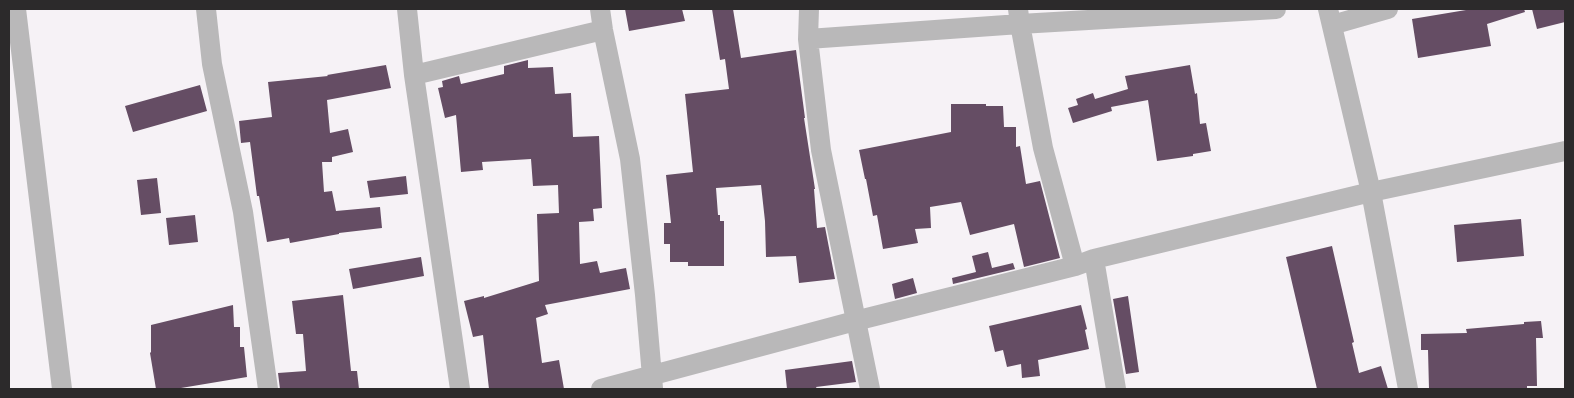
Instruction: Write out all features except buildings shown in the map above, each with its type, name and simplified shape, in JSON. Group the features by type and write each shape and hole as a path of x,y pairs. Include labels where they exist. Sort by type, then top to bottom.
{"street":[{"path":"16,9 62,389"},
{"path":"206,9 212,64 243,212 268,389"},
{"path":"407,9 414,75 460,389"},
{"path":"600,9 630,159 646,295 652,383"},
{"path":"808,9 808,39 822,150 870,389"},
{"path":"808,39 1019,16 1276,9"},
{"path":"1388,9 1330,17 1371,192 1408,389"},
{"path":"1019,16 1043,148 1075,266"},
{"path":"414,75 603,30"},
{"path":"601,389 652,383 855,321 1075,266 1094,259 1371,192 1565,151"},
{"path":"1094,259 1116,389"}]}
